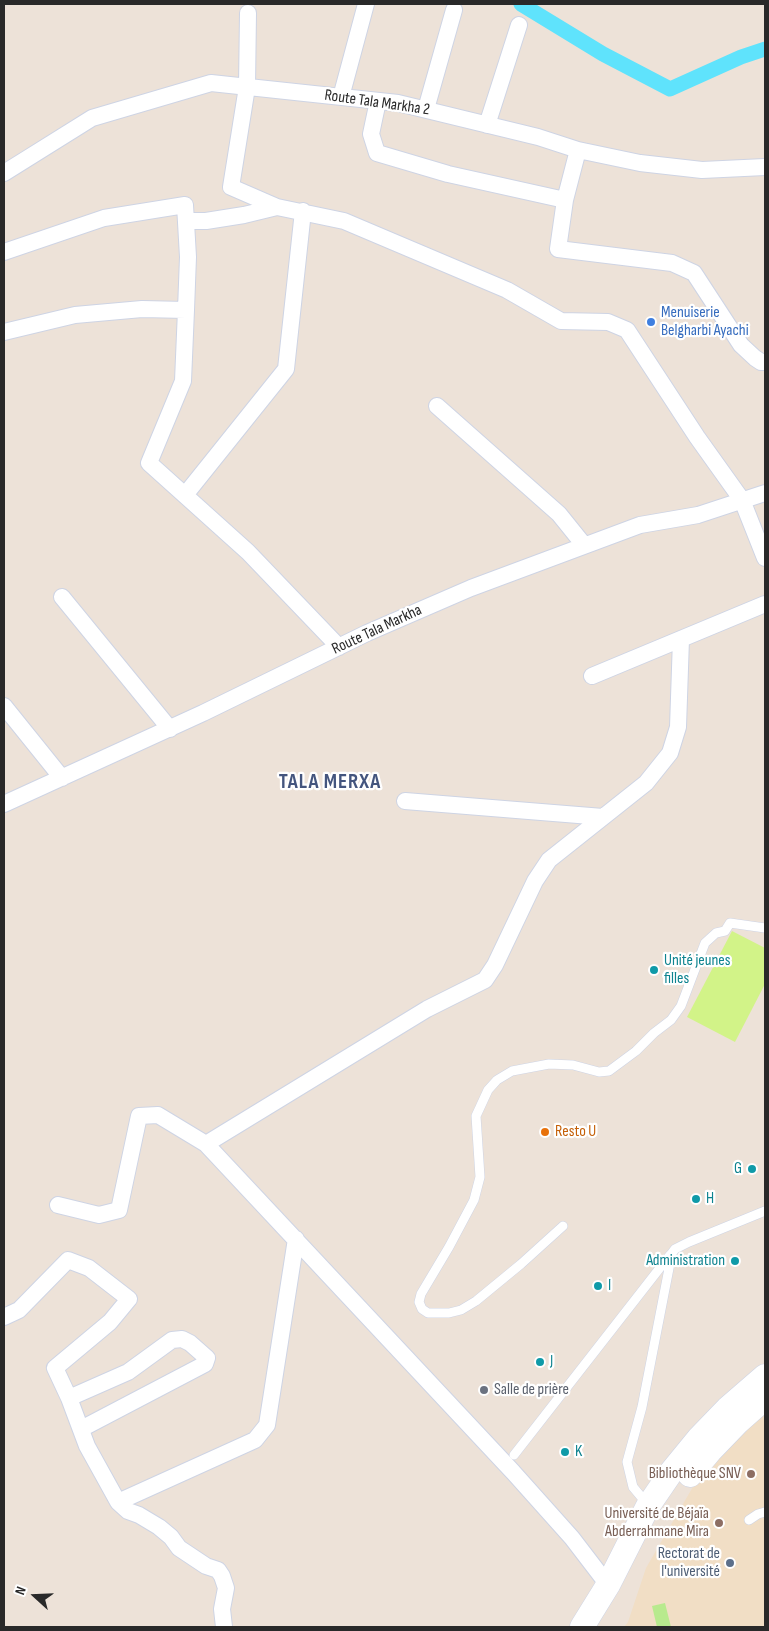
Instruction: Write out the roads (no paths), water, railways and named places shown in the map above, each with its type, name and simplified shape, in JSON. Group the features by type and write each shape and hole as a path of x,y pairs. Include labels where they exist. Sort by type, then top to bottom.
{"street":[{"path":"341,97 366,4"},
{"path":"426,109 454,10"},
{"path":"248,13 247,87 231,187 276,208 303,211 353,224 507,290 561,321 608,322 627,330 697,437 742,500 765,558"},
{"path":"487,125 519,25"},
{"name":"Route Tala Markha 2","path":"7,168 92,118 211,83 378,101 426,109 538,137 578,150 640,163 702,170 765,167"},
{"path":"378,101 371,134 377,153 448,174 565,200"},
{"path":"578,150 565,200 558,249 672,263 694,274 741,345 755,358 765,362"},
{"path":"4,252 104,218 185,204 188,257 183,381 149,463 248,552 339,647"},
{"path":"186,221 206,221 276,208"},
{"path":"185,495 286,369 303,211"},
{"path":"4,332 74,315 142,309 186,310"},
{"path":"437,406 559,514 584,545"},
{"name":"Route Tala Markha","path":"4,804 170,729 339,647 471,588 640,525 698,515 765,494"},
{"path":"62,597 170,729"},
{"path":"592,676 765,604"},
{"path":"206,1144 428,1009 485,980 496,965 535,881 549,860 646,782 670,753 678,727 682,639"},
{"path":"4,706 62,778"},
{"path":"405,801 603,817"},
{"path":"58,1205 99,1215 119,1210 139,1116 158,1115 206,1144 513,1472 572,1538 608,1586"},
{"path":"118,1502 255,1440 266,1425 296,1239"},
{"path":"4,1317 19,1310 68,1260 89,1268 129,1299 110,1322 55,1368 69,1398 87,1446 118,1502 128,1511 139,1515 158,1527 192,1558 218,1570 222,1576 226,1588 222,1609 224,1627"},
{"path":"69,1398 128,1372 172,1340 182,1339 190,1343 207,1358 206,1364 81,1429"},
{"path":"601,1627 672,1471 699,1438 728,1408 765,1376"},
{"path":"582,1627 655,1511 738,1422 765,1398"}],"lane":[{"path":"562,1226 521,1264 476,1301 460,1310 449,1313 428,1313 422,1309 419,1302 421,1294 474,1200 480,1177 476,1116 481,1102 492,1085 512,1071 549,1064 573,1065 599,1072 609,1070 636,1051 654,1033 671,1020 681,1006 705,943 716,933 725,931 730,923 765,928"},
{"path":"514,1455 675,1249 765,1211"},
{"path":"655,1511 633,1487 627,1462 642,1407 672,1253"},
{"path":"749,1520 765,1512"}],"waterway":[{"path":"521,4 603,54 670,89 741,57 765,49"}],"place":[{"name":"Menuiserie Belgharbi Ayachi","path":"651,322"},
{"name":"Unité jeunes filles","path":"654,970"},
{"name":"Resto U","path":"545,1132"},
{"name":"G","path":"752,1169"},
{"name":"H","path":"696,1199"},
{"name":"Administration","path":"735,1261"},
{"name":"I","path":"598,1286"},
{"name":"J","path":"540,1362"},
{"name":"Salle de prière","path":"484,1390"},
{"name":"K","path":"565,1452"},
{"name":"Bibliothèque SNV","path":"751,1474"},
{"name":"Université de Béjaïa Abderrahmane Mira","path":"719,1523"},
{"name":"Rectorat de l'université","path":"730,1563"}],"district":[{"name":"TALA MERXA","path":"330,783"}]}
